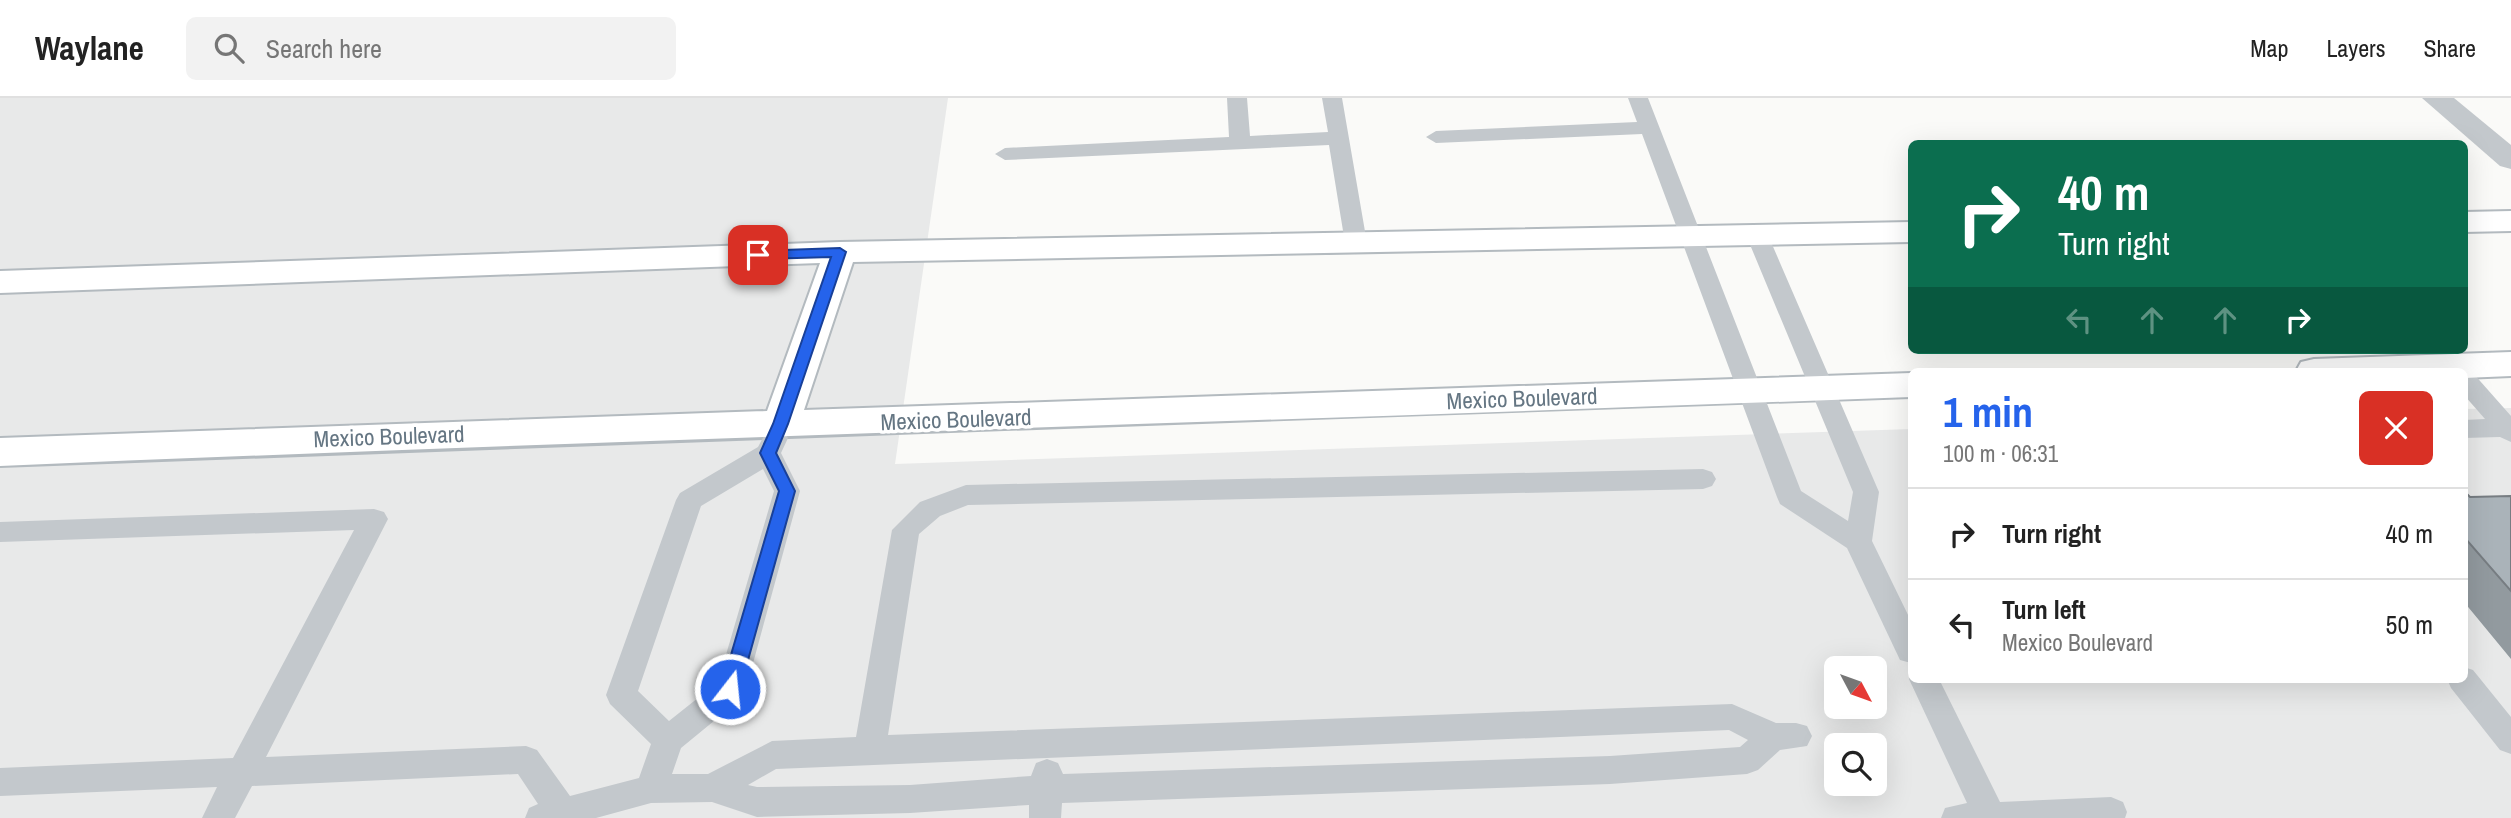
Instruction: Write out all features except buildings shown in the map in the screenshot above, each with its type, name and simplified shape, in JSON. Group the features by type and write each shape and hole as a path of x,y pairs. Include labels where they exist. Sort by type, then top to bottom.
{"main road":[{"path":"2468,222 2511,221"},
{"path":"0,282 840,252 1908,232"},
{"path":"774,438 840,252"},
{"path":"2468,371 2511,365"},
{"name":"Mexico Boulevard","path":"0,452 437,434 774,438 1747,390 1908,385"}],"street":[{"path":"2437,98 2511,160"}],"lane":[{"path":"1237,98 1240,143"},
{"path":"1332,98 1356,243"},
{"path":"1638,98 1790,497 1858,541 1908,645"},
{"path":"1436,137 1649,128"},
{"path":"1005,154 1339,138"},
{"path":"1756,235 1866,492 1858,541"},
{"path":"2468,384 2508,430"},
{"path":"2468,429 2508,430"},
{"path":"651,789 668,740 730,689 787,491 774,438 690,500 621,695 668,740"},
{"path":"870,750 906,530 930,509 966,495 1703,479"},
{"path":"0,532 374,519 218,818"},
{"path":"1926,683 1991,818"},
{"path":"2465,683 2511,740"},
{"path":"712,788 772,755 870,750 1732,717 1784,737"},
{"path":"0,782 526,760 552,815 651,789 712,788 757,802 911,799 1610,770 1747,760 1784,737"},
{"path":"1957,818 2111,812"}],"shaded area":[{"path":"0,98 948,98 895,464 1908,429 1908,683 2468,683 2468,409 2511,408 2511,818 0,818"}],"route":[{"path":"730,689 787,491 768,453 781,424 840,252 758,255"}]}
